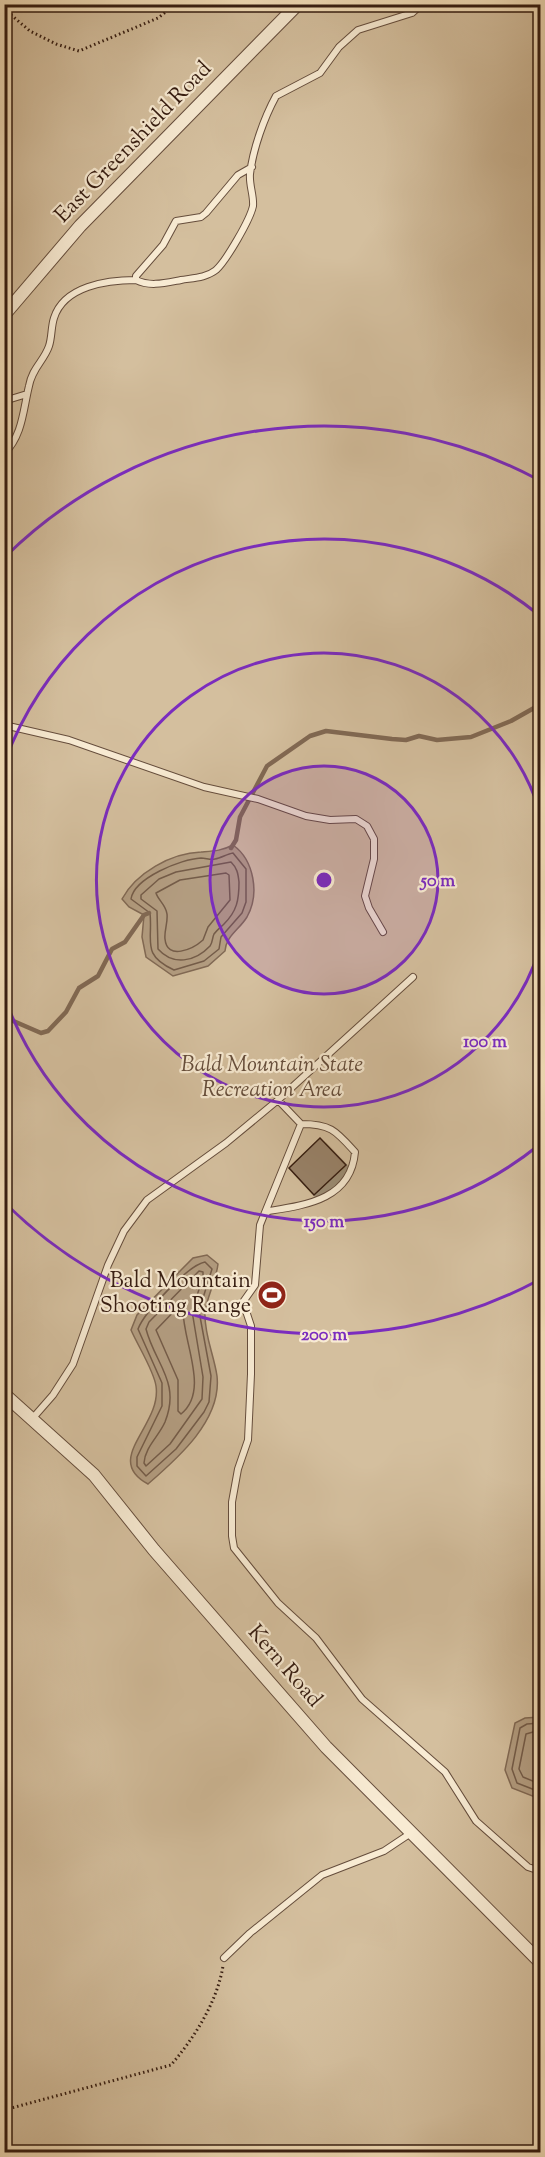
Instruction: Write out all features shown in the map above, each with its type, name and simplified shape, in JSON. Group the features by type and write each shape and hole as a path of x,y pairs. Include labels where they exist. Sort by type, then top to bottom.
{"street":[{"name":"East Greenshield Road","path":"4,315 80,226 298,4"},
{"name":"Kern Road","path":"4,1394 94,1475 154,1550 326,1747 540,1962"}],"lane":[{"path":"4,453 16,440 32,371 49,348 54,317 62,304 84,288 111,280 136,280 144,284 163,284 203,276 215,270 224,260 252,209 252,167 276,96 320,73 339,46 358,30 380,21 412,13 422,4"},
{"path":"136,280 136,276 155,251 164,245 176,221 201,217 238,175 252,167"},
{"path":"4,401 27,394"},
{"path":"4,725 69,740 204,787 258,799 306,816 330,820 356,819 367,826 374,839 374,859 365,896 383,932"},
{"path":"32,1419 53,1395 73,1364 108,1266 124,1231 147,1200 226,1143 278,1101 413,977"},
{"path":"264,1215 269,1211 307,1205 331,1194 348,1179 354,1166 355,1152 335,1130 321,1124 302,1124 278,1101"},
{"path":"302,1124 260,1225 255,1285 243,1302 251,1326 252,1374 248,1440 238,1469 232,1502 234,1548 278,1603 316,1638 362,1699 410,1738 445,1772 476,1821 528,1867 540,1871"},
{"path":"224,1958 250,1933 322,1875 384,1851 411,1833"}],"path":[{"path":"4,9 30,30 56,44 79,51 158,18 176,4"},
{"path":"4,2110 171,2065 187,2046 219,1988 224,1958"}],"green space":[{"name":"Bald Mountain State Recreation Area","path":"5,5 540,5 540,2152 5,2152"}],"water":[{"path":"233,845 246,859 253,878 253,898 247,917 230,937 225,951 208,966 173,976 146,957 142,937 144,915 129,907 122,899 145,873 167,860"},
{"path":"207,1255 218,1264 205,1313 206,1329 217,1376 217,1392 213,1408 196,1437 148,1484 135,1474 131,1464 132,1453 151,1415 156,1386 131,1330 137,1315 193,1258"},
{"path":"540,1717 540,1799 512,1788 505,1770 515,1723 525,1718"}],"building":[{"path":"320,1138 346,1165 314,1195 289,1168"}],"waterway":[{"path":"231,848 236,840 240,817 267,766 310,736 326,731 406,740 419,736 437,740 471,737 511,721 534,708 540,701"},
{"path":"4,1017 41,1033 48,1031 66,1012 79,988 98,976 112,949 125,942 144,915 149,913"}],"place":[{"name":"Bald Mountain Shooting Range","path":"272,1295"}]}
